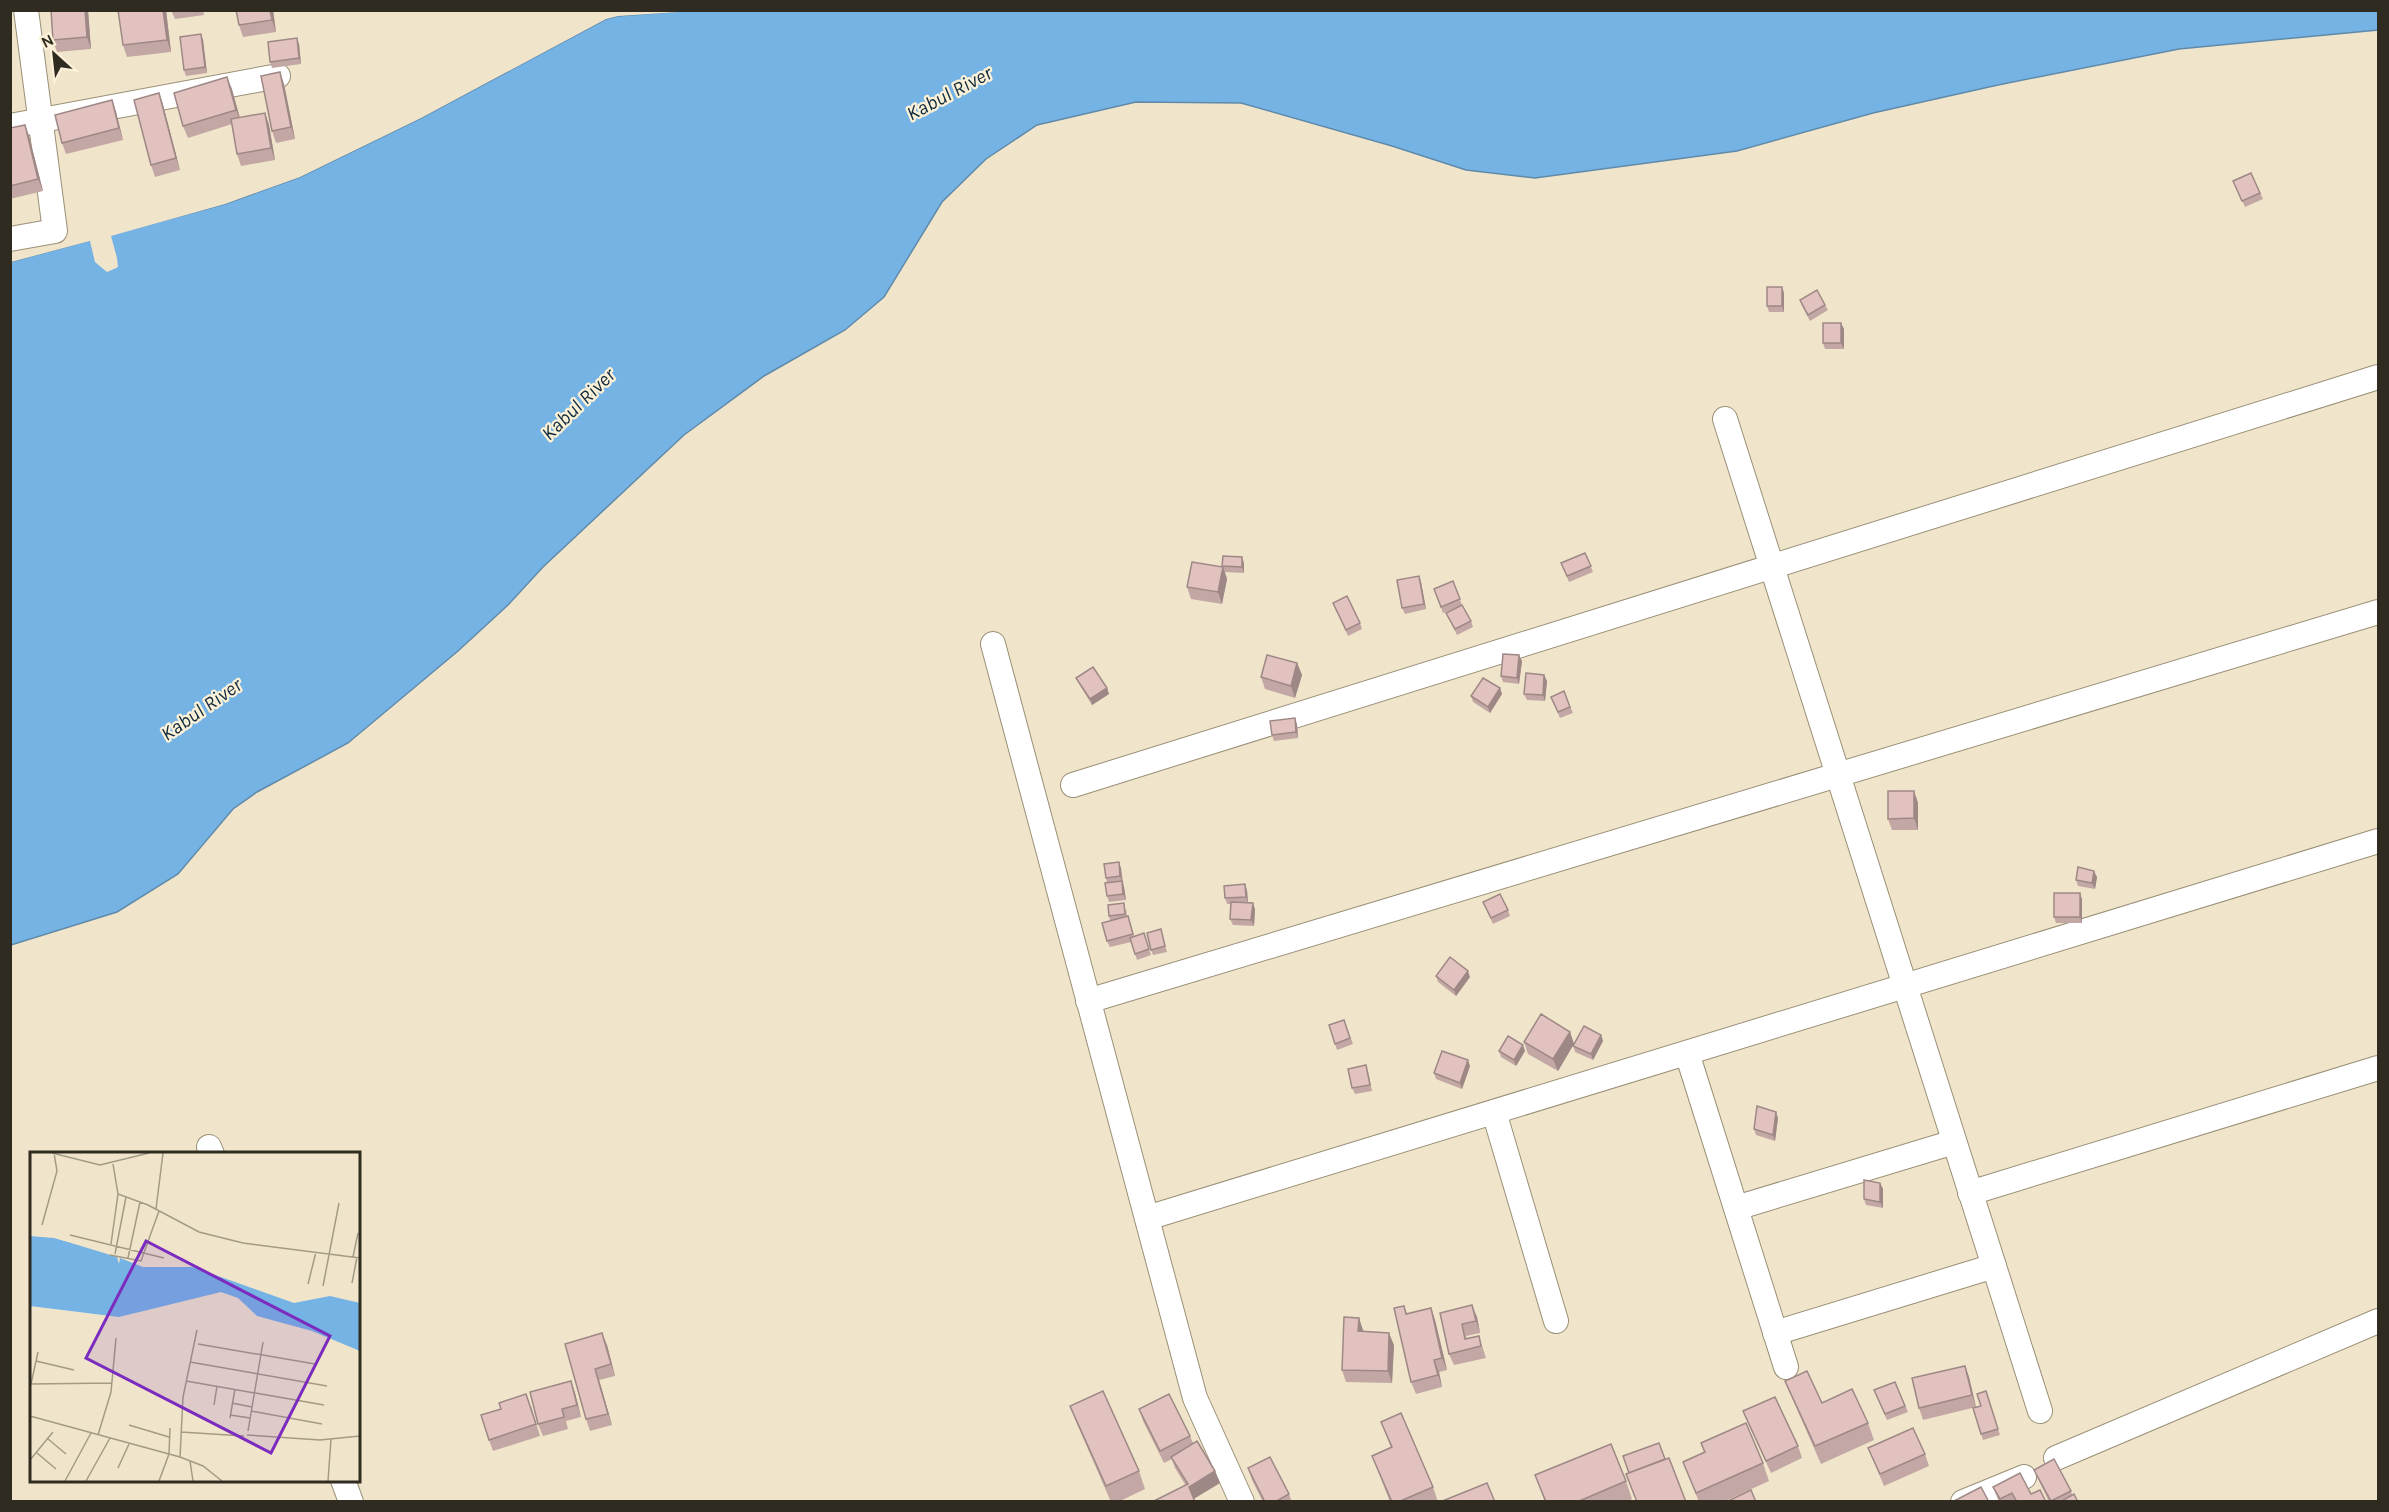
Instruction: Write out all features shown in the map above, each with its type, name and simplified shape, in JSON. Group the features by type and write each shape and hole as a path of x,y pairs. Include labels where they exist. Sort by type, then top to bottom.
{"street":[{"path":"10,239 55,231 26,10"},
{"path":"10,126 278,76"},
{"path":"1073,785 2379,376"},
{"path":"1725,419 2040,1411"},
{"path":"1088,1001 2379,612"},
{"path":"993,644 1195,1398 1242,1502"},
{"path":"1147,1218 2379,841"},
{"path":"1687,1053 1786,1367"},
{"path":"1971,1193 2379,1068"},
{"path":"1494,1112 1556,1322"},
{"path":"1736,1208 1954,1142"},
{"path":"1775,1333 1994,1266"},
{"path":"2056,1458 2379,1322"},
{"path":"1964,1502 2024,1477"},
{"path":"344,1482 351,1502"}],"water":[{"name":"Kabul River","path":"695,10 2378,11 2378,30 2179,49 1998,85 1873,113 1737,151 1535,178 1466,170 1392,146 1241,103 1136,102 1037,125 986,159 942,202 884,297 845,330 764,376 684,435 543,567 508,605 458,651 348,743 257,792 233,809 178,874 117,912 11,945 10,262 225,204 300,177 421,118 606,19"}],"pier":[{"path":"655,10 694,11 618,16 606,19 421,118 300,177 225,204 111,236 118,267 107,272 95,262 90,241 11,262 10,259 224,202 299,175 419,115 604,16"}],"building":[{"path":"51,10 85,10 87,37 53,40"},
{"path":"118,10 163,10 167,40 123,45"},
{"path":"236,10 270,10 272,20 239,25"},
{"path":"201,34 205,67 184,70 180,37"},
{"path":"297,38 299,58 270,62 268,42"},
{"path":"280,72 291,127 272,131 261,76"},
{"path":"227,77 236,110 183,126 174,93"},
{"path":"159,93 176,158 151,165 134,100"},
{"path":"112,100 119,128 62,143 55,115"},
{"path":"265,113 271,148 237,154 231,119"},
{"path":"25,125 38,179 10,186 10,128"},
{"path":"2251,173 2260,193 2242,201 2233,181"},
{"path":"1767,287 1782,287 1782,306 1767,306"},
{"path":"1817,290 1825,305 1808,315 1800,300"},
{"path":"1823,323 1841,323 1841,343 1823,343"},
{"path":"1585,553 1591,566 1567,576 1561,563"},
{"path":"1223,556 1242,557 1242,567 1222,566"},
{"path":"1192,562 1223,567 1218,592 1187,587"},
{"path":"1419,576 1424,604 1402,608 1397,580"},
{"path":"1453,581 1460,599 1441,607 1434,589"},
{"path":"1347,596 1360,623 1346,630 1333,603"},
{"path":"1462,605 1471,621 1455,629 1446,613"},
{"path":"1503,654 1519,655 1517,678 1501,676"},
{"path":"1267,655 1297,663 1291,686 1261,677"},
{"path":"1093,667 1107,688 1090,699 1076,678"},
{"path":"1526,673 1544,675 1543,695 1524,694"},
{"path":"1483,678 1500,688 1488,707 1471,696"},
{"path":"1564,691 1570,707 1558,712 1551,697"},
{"path":"1295,718 1296,732 1272,735 1270,721"},
{"path":"1888,791 1914,791 1914,818 1888,819"},
{"path":"1119,862 1120,876 1106,878 1104,864"},
{"path":"2078,867 2094,871 2092,883 2076,880"},
{"path":"1122,881 1123,894 1107,896 1105,883"},
{"path":"1245,884 1246,897 1225,898 1224,886"},
{"path":"2054,893 2080,893 2080,917 2054,917"},
{"path":"1500,894 1508,910 1491,918 1483,902"},
{"path":"1231,902 1253,903 1251,920 1230,919"},
{"path":"1124,903 1125,914 1109,916 1108,905"},
{"path":"1128,916 1133,934 1107,941 1102,923"},
{"path":"1161,929 1165,946 1151,950 1147,933"},
{"path":"1144,933 1149,949 1135,954 1130,938"},
{"path":"1450,957 1468,971 1454,990 1436,976"},
{"path":"1541,1014 1570,1032 1553,1059 1524,1042"},
{"path":"1344,1020 1350,1038 1335,1044 1329,1025"},
{"path":"1584,1026 1601,1035 1591,1054 1573,1046"},
{"path":"1508,1036 1523,1045 1514,1060 1499,1051"},
{"path":"1442,1051 1468,1060 1460,1083 1434,1073"},
{"path":"1366,1065 1370,1085 1352,1088 1348,1069"},
{"path":"1757,1106 1776,1112 1773,1135 1754,1129"},
{"path":"1864,1180 1880,1183 1880,1202 1864,1199"},
{"path":"1472,1305 1476,1321 1462,1324 1465,1339 1479,1336 1481,1346 1449,1354 1440,1313"},
{"path":"1404,1306 1406,1314 1431,1308 1442,1358 1434,1360 1438,1375 1411,1382 1394,1308"},
{"path":"1344,1317 1359,1318 1358,1331 1389,1333 1388,1371 1342,1370"},
{"path":"602,1333 611,1364 595,1369 608,1414 586,1419 565,1344"},
{"path":"1965,1366 1972,1395 1919,1408 1912,1378"},
{"path":"1807,1371 1822,1403 1852,1389 1868,1423 1815,1446 1785,1381"},
{"path":"571,1381 577,1405 562,1409 564,1417 538,1424 530,1392"},
{"path":"1895,1382 1905,1406 1885,1414 1874,1390"},
{"path":"1103,1391 1139,1471 1106,1486 1070,1406"},
{"path":"1986,1391 1998,1429 1981,1434 1973,1408 1981,1406 1977,1394"},
{"path":"526,1394 536,1424 489,1440 481,1415 501,1409 499,1403"},
{"path":"1169,1394 1190,1436 1160,1451 1139,1409"},
{"path":"1775,1397 1798,1446 1766,1461 1743,1411"},
{"path":"1401,1413 1433,1487 1398,1502 1392,1502 1372,1456 1392,1447 1381,1422"},
{"path":"1746,1423 1763,1463 1696,1493 1683,1462 1705,1452 1701,1443"},
{"path":"1913,1428 1925,1454 1880,1474 1868,1448"},
{"path":"1197,1441 1215,1471 1189,1487 1195,1502 1152,1502 1188,1484 1171,1457"},
{"path":"1659,1443 1665,1459 1629,1473 1623,1456"},
{"path":"1611,1444 1626,1481 1577,1502 1546,1502 1535,1475"},
{"path":"1270,1457 1289,1494 1275,1502 1265,1502 1248,1468"},
{"path":"1669,1458 1686,1502 1637,1502 1626,1474"},
{"path":"2054,1459 2071,1491 2051,1501 2034,1470"},
{"path":"2020,1473 2031,1494 2040,1490 2046,1502 2017,1502 2012,1493 2000,1499 1993,1487"},
{"path":"1487,1483 1495,1502 1440,1502"},
{"path":"1981,1487 1989,1502 1954,1502 1954,1501"},
{"path":"1751,1490 1756,1502 1726,1502"},
{"path":"2074,1494 2078,1502 2060,1502"}]}
